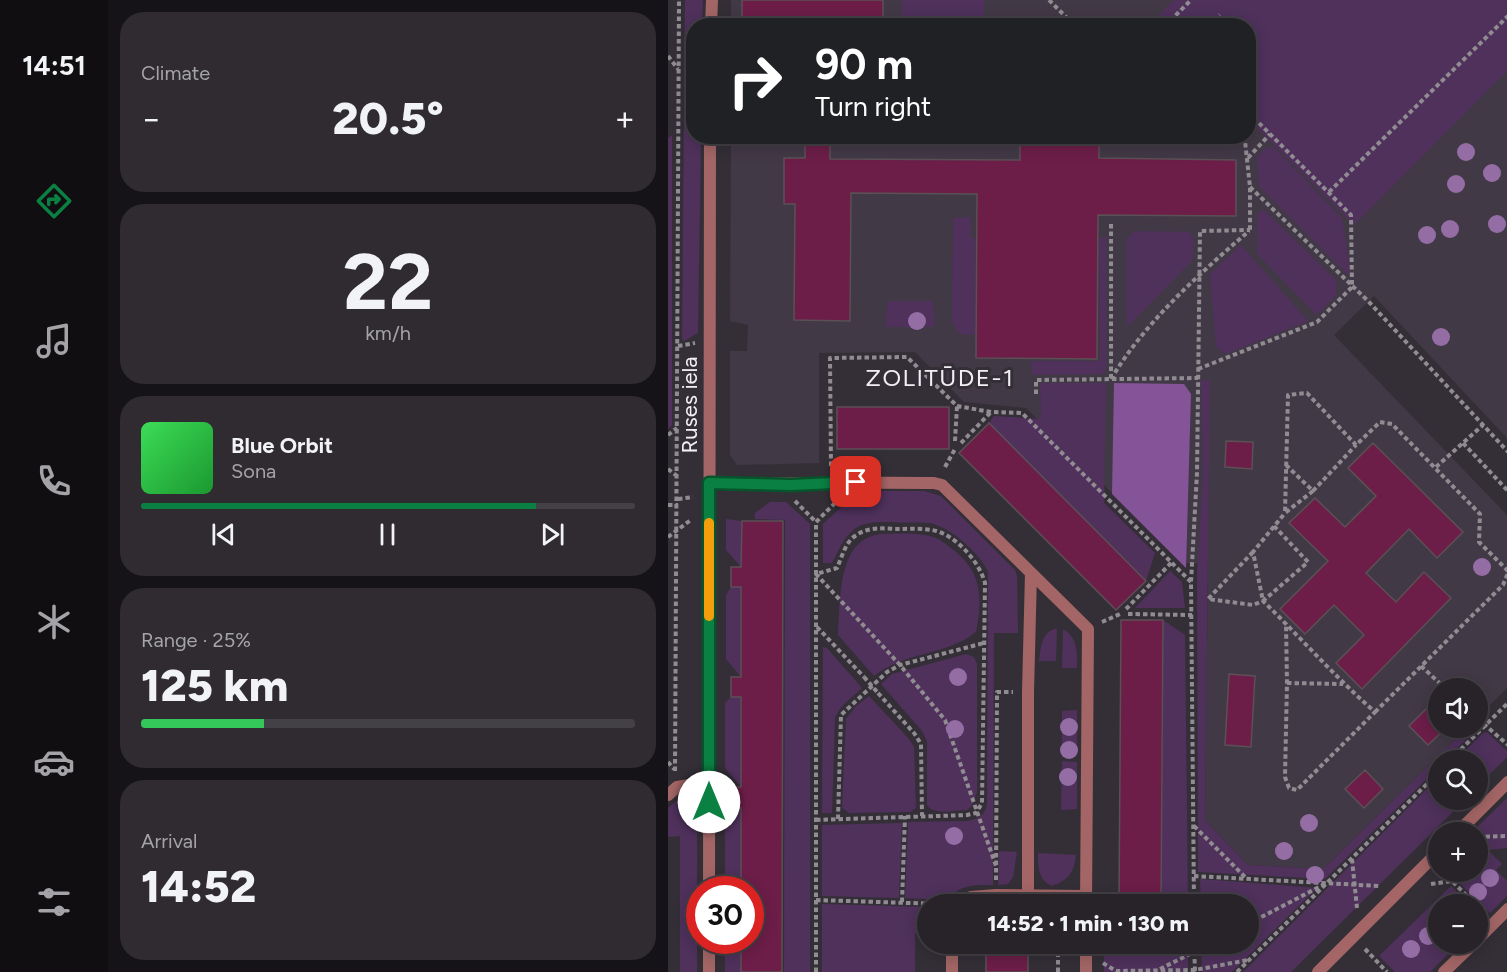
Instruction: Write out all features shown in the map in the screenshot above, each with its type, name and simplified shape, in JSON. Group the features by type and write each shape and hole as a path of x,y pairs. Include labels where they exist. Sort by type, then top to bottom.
{"street":[{"path":"711,18 712,0"},
{"name":"Ruses iela","path":"709,876 710,144"},
{"path":"709,483 795,485 856,482 942,485 1088,629 1086,894"},
{"path":"1028,894 1028,692 1031,573"},
{"path":"672,791 709,782"},
{"path":"1468,822 1508,782"},
{"path":"1318,972 1428,862"},
{"path":"1488,929 1508,909"},
{"path":"709,954 709,972"},
{"path":"952,954 952,972"},
{"path":"1086,954 1086,972"},
{"path":"1444,972 1463,954"}],"path":[{"path":"672,791 675,769 678,505 679,0"},
{"path":"1049,0 1066,18"},
{"path":"1173,18 1191,0"},
{"path":"1217,18 1220,15"},
{"path":"1329,192 1508,16"},
{"path":"668,56 678,70"},
{"path":"1198,369 1317,322 1352,287 1351,215 1256,120"},
{"path":"1247,158 1270,135"},
{"path":"1111,379 1127,353 1200,273 1250,230 1250,187 1245,144"},
{"path":"1250,187 1368,301 1508,452"},
{"path":"1110,224 1111,379"},
{"path":"1194,894 1191,582 1197,473 1199,231 1250,230"},
{"path":"830,467 830,358 907,357 957,406 991,412 1022,413 1191,582"},
{"path":"1036,394 1036,380 1198,378"},
{"path":"1284,513 1288,395 1307,393 1356,445"},
{"path":"955,441 957,406"},
{"path":"961,443 991,412"},
{"path":"1274,526 1308,562 1263,601 1253,605 1208,598 1253,552 1284,513 1313,491 1380,422 1392,424 1481,514 1479,542 1508,572 1503,585 1297,790 1289,788 1285,777 1286,623"},
{"path":"1436,467 1482,425"},
{"path":"668,435 677,428"},
{"path":"1463,442 1508,491"},
{"path":"945,467 955,449"},
{"path":"1286,465 1313,491"},
{"path":"668,469 677,476"},
{"path":"816,972 816,522 856,482"},
{"path":"668,505 678,505"},
{"path":"816,574 838,568 853,537 861,532 874,528 931,530 942,532 963,548 975,560 982,571 985,582 982,803 976,813 816,820"},
{"path":"1253,552 1263,601 1343,684 1375,712"},
{"path":"1126,609 1172,562"},
{"path":"816,574 900,665 945,720 996,866"},
{"path":"1128,614 1192,615"},
{"path":"816,626 914,733 921,744 922,816"},
{"path":"838,819 841,716 887,672 900,665 984,644"},
{"path":"1421,666 1434,678"},
{"path":"1287,683 1343,684"},
{"path":"996,894 997,692 1028,692"},
{"path":"1488,723 1508,704"},
{"path":"1488,727 1508,745"},
{"path":"1460,750 1473,738"},
{"path":"668,762 675,769"},
{"path":"1237,972 1428,783"},
{"path":"902,902 905,816"},
{"path":"1194,826 1246,879"},
{"path":"1488,837 1508,836"},
{"path":"1352,858 1357,912"},
{"path":"1194,876 1403,887 1452,881 1465,894"},
{"path":"1259,918 1326,884"},
{"path":"816,900 917,903"},
{"path":"1058,954 1058,972"},
{"path":"1094,954 1116,971 1195,971 1249,960"},
{"path":"1157,970 1188,954"},
{"path":"1194,954 1195,971"}],"shaded area":[{"path":"685,0 703,0 702,18 686,18 686,144 701,144 698,333 682,340"},
{"path":"731,0 1507,0 1507,438 1374,296 1334,335 1507,515 1507,688 1488,707 1488,678 1428,678 1428,738 1457,738 1445,750 1428,750 1428,766 1323,869 1248,865 1205,820 1208,564 1183,563 1026,408 964,402 915,352 819,353 819,463 737,465 730,455 730,351 747,351 748,325 730,321 731,144 1256,144 1256,18 731,18"},
{"path":"902,0 985,0 984,18 902,18"},
{"path":"1174,0 1507,0 1507,71 1354,225 1256,127 1256,18 1156,18"},
{"path":"672,135 672,425 668,429 668,138"},
{"path":"1265,148 1274,148 1342,218 1350,270 1348,275 1259,186 1257,157"},
{"path":"1264,210 1337,281 1336,295 1317,315 1257,254 1257,213"},
{"path":"971,217 971,238 975,238 975,335 959,334 952,321 953,218"},
{"path":"1134,231 1190,232 1194,241 1192,261 1127,327 1127,239"},
{"path":"1106,237 1106,368 1103,374 1032,375 1031,361 1100,361 1099,238"},
{"path":"1241,245 1308,321 1226,354 1216,347 1210,274"},
{"path":"888,301 933,301 935,327 885,327"},
{"path":"1201,380 1210,380 1205,820 1248,865 1323,869 1428,766 1428,778 1325,879 1198,872 1197,572 1203,474"},
{"path":"1040,383 1106,383 1104,503 1155,553 1146,581 989,423 994,416 1041,419"},
{"path":"1114,383 1184,384 1191,394 1186,568 1112,494"},
{"path":"859,491 924,491 941,496 1015,570 1018,633 994,633 993,885 963,888 953,894 917,894 917,899 905,898 908,822 968,821 980,816 987,805 988,572 963,541 946,529 929,523 875,522 861,525 846,538 832,563 823,563 823,524"},
{"path":"770,502 786,502 810,524 810,972 784,972 785,520 755,519 755,513"},
{"path":"726,519 742,521 741,567 726,550"},
{"path":"881,534 920,534 936,538 945,544 962,557 975,576 979,608 976,632 964,640 899,662 874,676 838,635 841,589 848,559 866,538"},
{"path":"1170,571 1182,582 1185,608 1135,608"},
{"path":"731,587 741,587 741,677 726,659 726,595"},
{"path":"1163,620 1185,635 1188,894 1161,894"},
{"path":"1057,628 1056,661 1039,661 1041,645 1045,637"},
{"path":"1063,629 1074,641 1077,651 1077,668 1062,668"},
{"path":"823,647 827,648 862,688 842,706 835,717 832,813 822,813"},
{"path":"966,654 974,657 977,664 977,792 972,806 967,810 945,812 927,805 927,741 922,731 881,684 892,674"},
{"path":"869,696 914,747 916,808 910,812 849,813 842,808 846,719 856,706"},
{"path":"731,697 741,697 741,787 725,768 725,703"},
{"path":"1077,710 1077,756 1062,756 1062,711"},
{"path":"1488,733 1507,751 1507,757 1488,776 1488,750 1466,750 1478,738 1488,738"},
{"path":"1457,738 1468,738 1455,750 1445,750"},
{"path":"1062,761 1077,762 1077,809 1061,810"},
{"path":"1428,788 1428,810 1455,810 1443,822 1428,822 1428,837 1291,972 1243,972"},
{"path":"687,798 694,803 697,810 697,876 686,876 686,954 697,954 697,972 680,972 680,836 668,837 668,808 675,802"},
{"path":"1507,798 1507,848 1488,850 1488,822 1482,822"},
{"path":"741,808 741,876 725,876 725,809"},
{"path":"902,823 899,898 822,896 822,825"},
{"path":"1488,850 1502,864 1496,870 1507,881 1507,896 1490,913 1488,894 1471,894 1458,882 1488,882"},
{"path":"999,851 1017,852 1013,877 1008,884 998,885"},
{"path":"1038,853 1076,855 1072,871 1063,881 1052,886 1041,876"},
{"path":"1200,879 1317,888 1259,945 1259,894 1201,894"},
{"path":"1451,886 1459,894 1443,894"},
{"path":"822,904 917,907 915,972 822,972"},
{"path":"1428,908 1428,954 1448,954 1430,972 1395,972 1379,956"},
{"path":"725,954 741,954 741,972 725,972"},
{"path":"1104,954 1188,954 1188,972 1104,972"},
{"path":"1201,954 1250,954 1232,972 1202,972"}],"building":[{"path":"742,0 883,0 883,18 742,18"},
{"path":"805,144 830,144 830,159 1020,160 1020,144 1099,144 1099,158 1236,160 1236,216 1098,215 1097,359 976,358 977,194 851,193 850,321 794,320 795,204 784,204 784,158 805,158"},
{"path":"837,407 949,407 949,449 837,449"},
{"path":"989,423 1146,581 1116,610 959,453"},
{"path":"1226,441 1253,442 1252,469 1225,467"},
{"path":"1373,443 1463,532 1437,558 1409,529 1366,573 1396,602 1424,572 1451,598 1362,689 1336,663 1364,635 1334,605 1305,634 1280,609 1328,561 1289,523 1315,498 1345,527 1376,496 1348,468"},
{"path":"742,521 783,521 782,972 741,972 741,954 764,954 764,876 741,876 741,808 730,808 730,787 741,787 741,697 731,697 731,677 741,677 741,587 731,587 731,567 741,567"},
{"path":"1121,620 1163,620 1161,894 1119,894"},
{"path":"1229,674 1255,676 1251,747 1225,745"},
{"path":"1428,707 1428,738 1435,738 1428,745 1409,726"},
{"path":"1365,770 1383,789 1364,808 1345,789"},
{"path":"986,954 1028,954 1028,972 986,972"}],"slow traffic":[{"path":"709,523 709,616"}],"district":[{"name":"ZOLITŪDE-1","path":"940,377"}],"route":[{"path":"709,802 709,483 791,485 856,482"}]}
